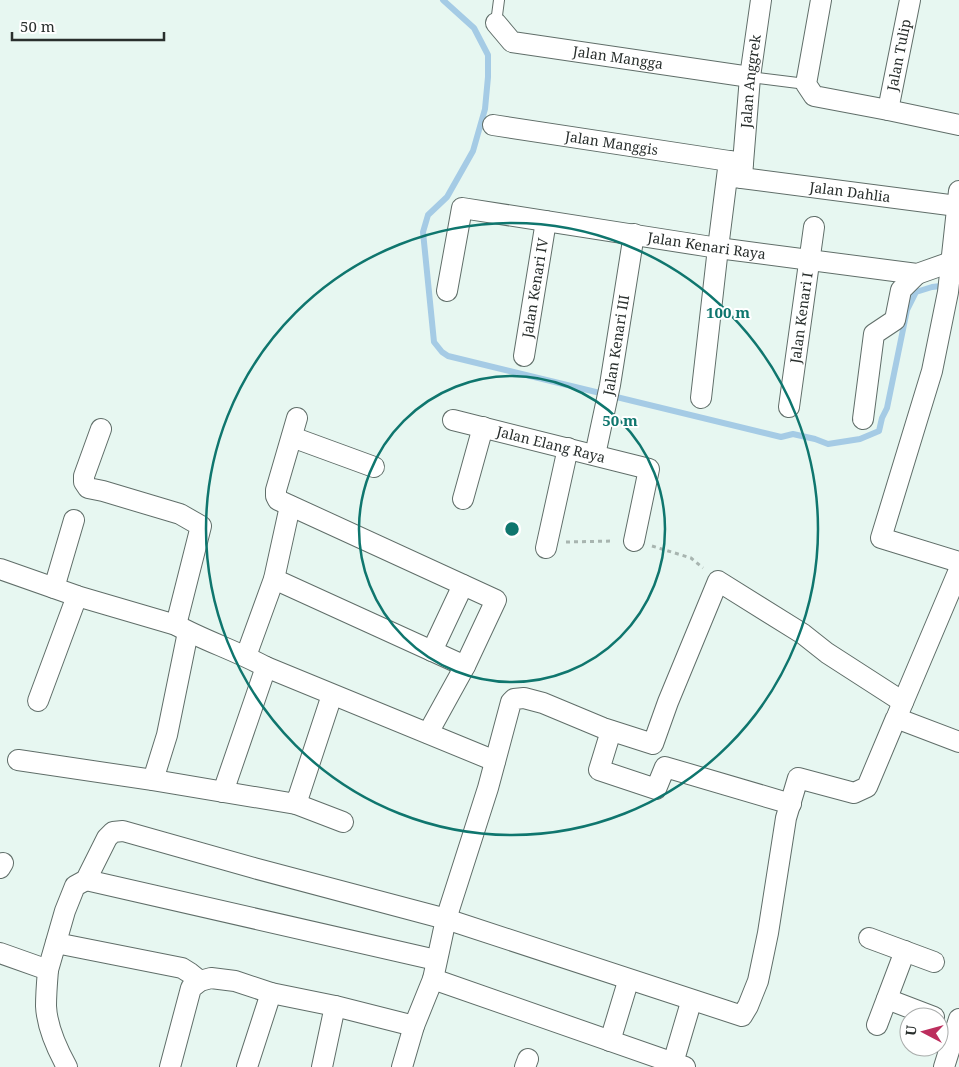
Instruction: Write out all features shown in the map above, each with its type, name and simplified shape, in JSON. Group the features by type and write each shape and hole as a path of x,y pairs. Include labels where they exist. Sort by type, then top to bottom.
{"street":[{"name":"Jalan Anggrek","path":"701,398 718,248 735,170 761,0"},
{"path":"806,84 821,0"},
{"name":"Jalan Tulip","path":"888,110 910,0"},
{"name":"Jalan Mangga","path":"496,23 512,42 750,78"},
{"name":"Jalan Tulip","path":"806,84 814,96 959,125"},
{"name":"Jalan Manggis","path":"493,126 735,170"},
{"name":"Jalan Dahlia","path":"735,170 958,199"},
{"path":"958,199 950,277 932,371 881,538 959,562"},
{"name":"Jalan Kenari Raya","path":"447,291 462,208 718,248 950,277"},
{"name":"Jalan Kenari IV","path":"524,356 546,221"},
{"name":"Jalan Kenari I","path":"789,408 814,227"},
{"name":"Jalan Kenari III","path":"595,455 610,385 634,234"},
{"path":"863,419 874,334 895,320 901,290 917,274"},
{"name":"Jalan Elang Raya","path":"454,420 649,469 634,541"},
{"path":"463,499 483,427"},
{"path":"374,467 295,428 276,490 276,496 278,500 290,506 496,600 465,666 428,733"},
{"path":"101,429 84,476 84,482 88,488 103,490 180,514 201,526 182,628 166,735 153,780"},
{"path":"546,548 568,448"},
{"path":"246,656 274,579 290,506"},
{"path":"54,588 74,520"},
{"path":"0,569 76,596 182,628 266,666 495,761"},
{"path":"66,1067 57,1049 48,1021 46,1007 48,970 75,886 86,880 107,838 113,832 123,831 446,919 742,1016 758,981 768,933 786,818 798,778 854,794 867,787 959,570"},
{"path":"274,579 465,666"},
{"path":"402,1067 434,970 446,919 488,788 511,702 514,699 524,698 543,703 611,731 653,744 668,702 718,581 803,634 899,710 959,742"},
{"path":"432,651 463,585"},
{"path":"38,701 76,596"},
{"path":"223,792 266,666"},
{"path":"296,804 332,694"},
{"path":"611,731 600,770 656,789 665,767 790,804"},
{"path":"18,760 296,804 342,822"},
{"path":"86,880 434,970 610,1041 679,1065 689,1009"},
{"path":"869,938 934,962"},
{"path":"56,943 182,968 200,981"},
{"path":"877,1025 905,951"},
{"path":"0,952 48,970"},
{"path":"170,1067 191,988 200,981 211,978 235,981 271,993 335,1006 414,1026"},
{"path":"610,1041 627,985"},
{"path":"247,1067 271,993"},
{"path":"887,999 908,1007"},
{"path":"322,1067 335,1006"},
{"path":"944,1067 953,1022"}],"lane":[{"path":"496,23 499,0"},
{"path":"750,78 806,84"}],"waterway":[{"path":"443,0 474,28 488,55 485,109 473,151 447,197 428,215 423,232 434,342 448,356 781,437 793,434 828,444 860,439 879,431 887,408 907,310 916,292 932,287 959,284"}]}
